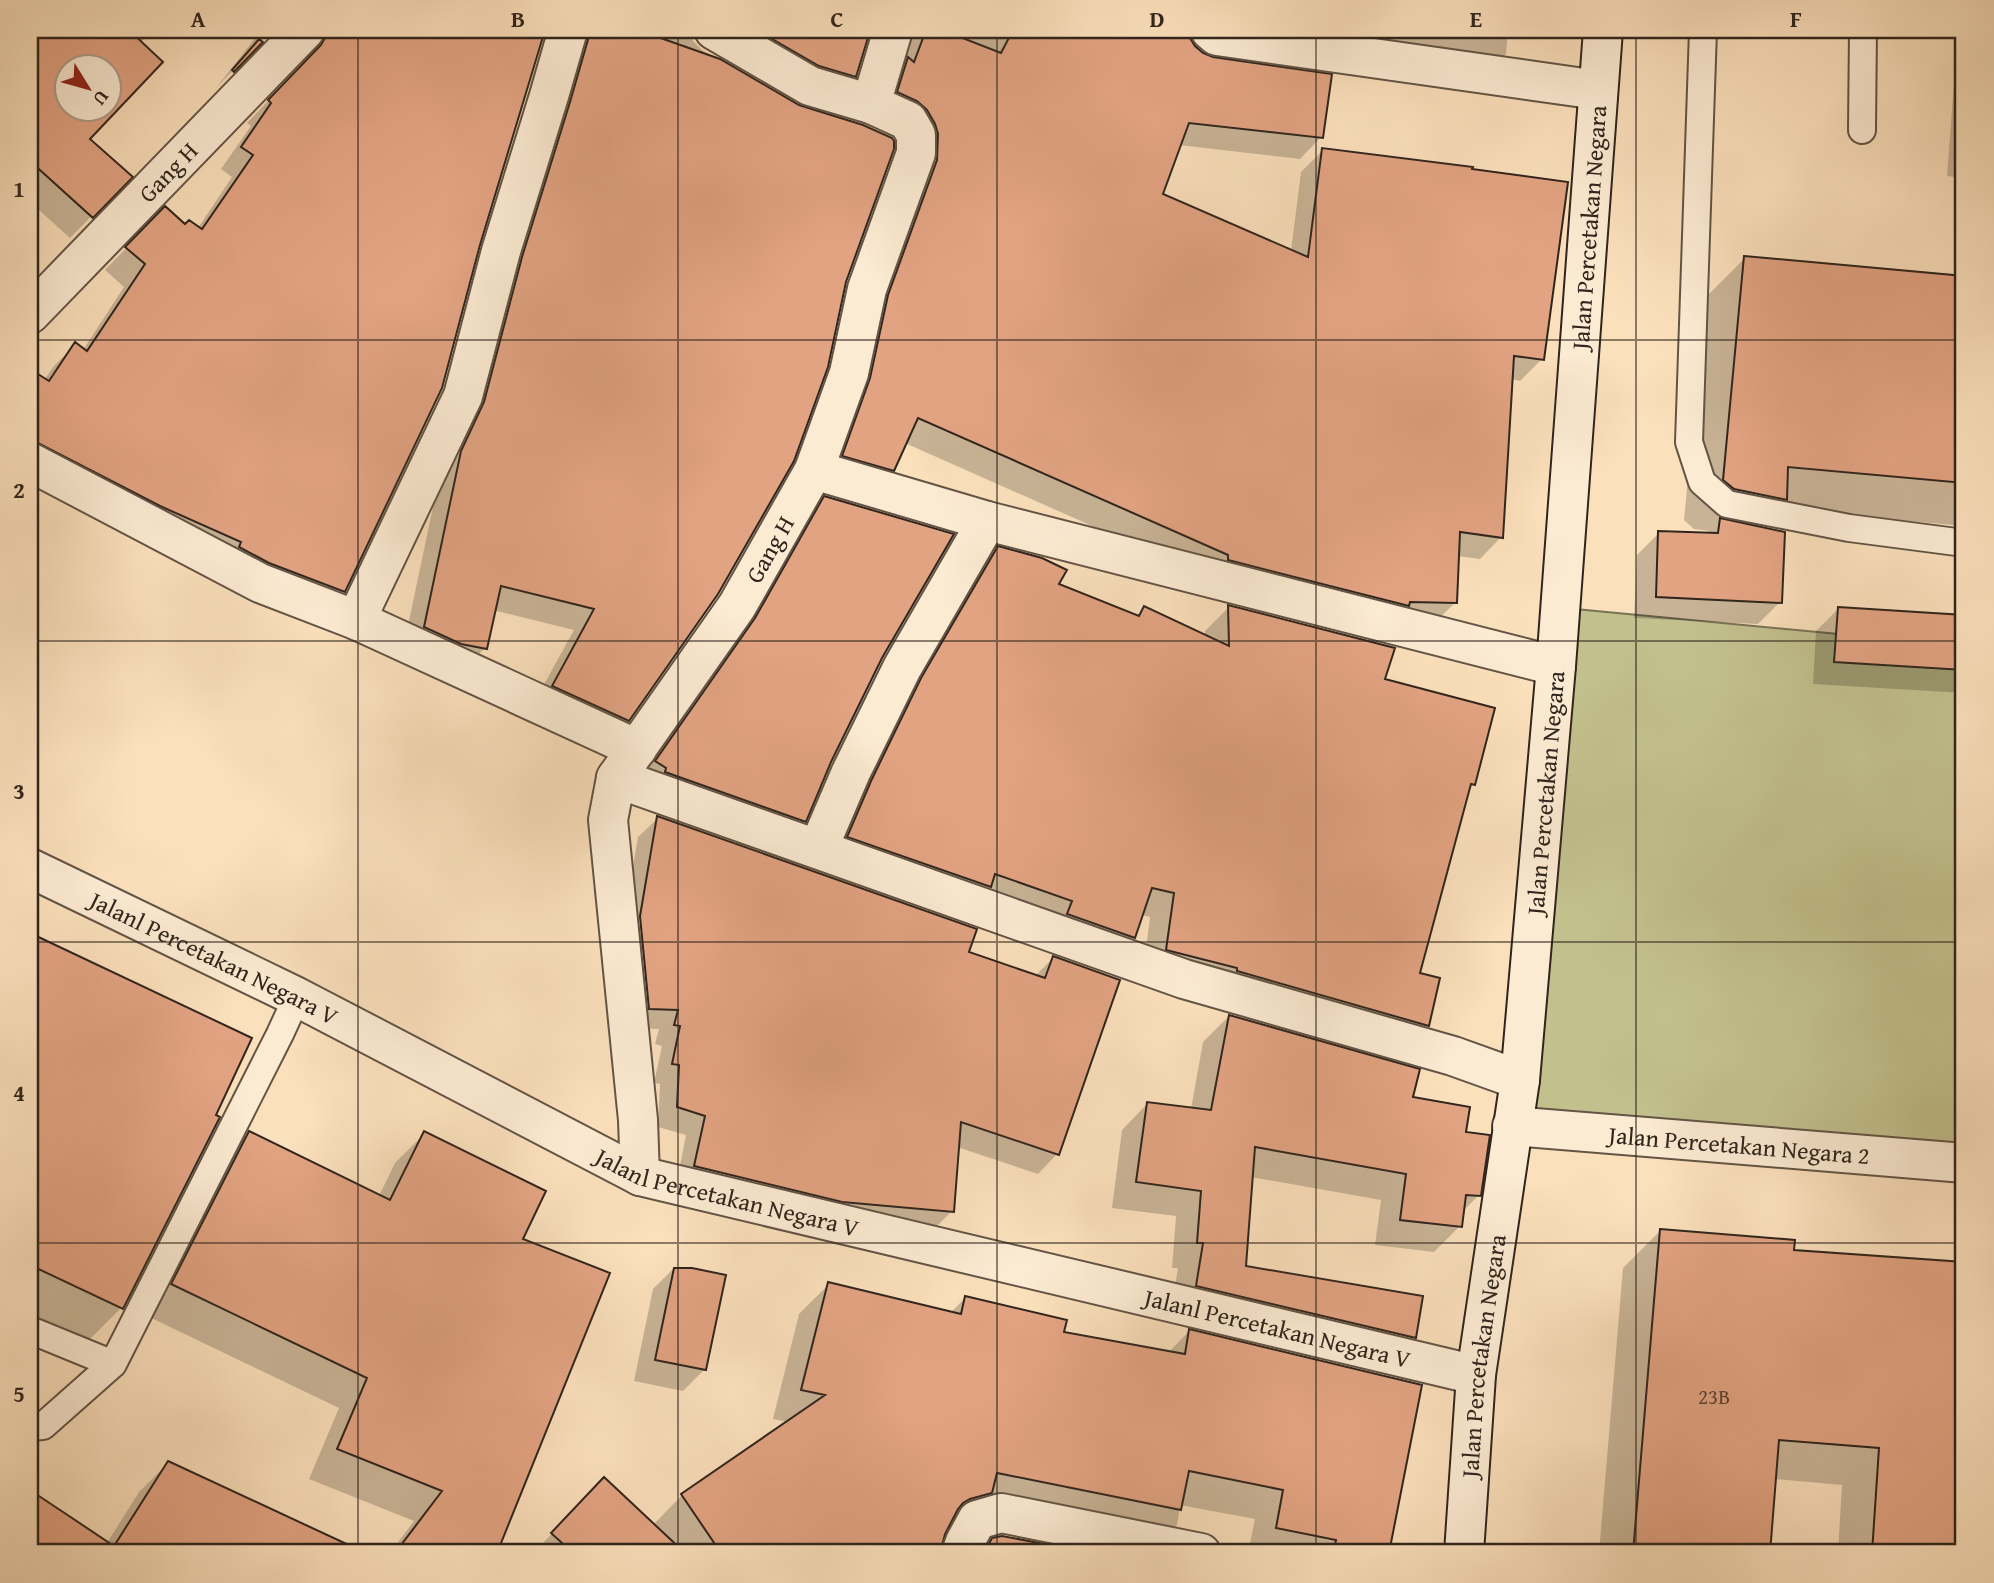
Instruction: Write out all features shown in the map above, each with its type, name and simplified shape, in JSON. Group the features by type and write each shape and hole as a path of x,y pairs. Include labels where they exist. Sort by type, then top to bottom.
{"street":[{"name":"Gang H","path":"30,314 304,30"},
{"path":"356,620 463,396 500,251 568,30"},
{"name":"Gang H","path":"640,1176 638,1120 608,820 627,764 737,606 814,470 849,373 867,289 916,153 916,135 908,121 871,104 810,86 714,30"},
{"path":"871,104 893,30"},
{"path":"1210,30 1217,37 1598,90"},
{"name":"Jalan Percetakan Negara","path":"1464,1553 1476,1375 1520,1080 1556,666 1603,30"},
{"path":"30,462 260,583 356,620 627,764 818,849 1184,979 1453,1056 1520,1080"},
{"path":"814,470 987,521 1556,666"},
{"path":"818,849 851,772 902,668 987,521"},
{"name":"Jalanl Percetakan Negara V","path":"30,867 297,997 640,1176 1476,1375"},
{"name":"Jalan Percetakan Negara 2","path":"1512,1126 1964,1163"},
{"path":"961,1553 976,1520 1001,1513 1201,1553"}],"lane":[{"path":"1703,30 1689,442 1702,482 1727,504 1849,528 1964,543"},
{"path":"1862,130 1863,30"},
{"path":"30,1427 43,1426 113,1364 297,997"},
{"path":"30,1330 113,1364"}],"shaded area":[{"path":"1554,607 1964,646 1964,1163 1512,1126"}],"building":[{"path":"30,30 129,30 163,62 122,105 122,52 52,52 52,122 106,122 90,139 133,177 93,218 30,161"},
{"path":"326,30 545,30 480,245 442,388 345,592 269,563 239,547 241,542 160,506 30,439 30,369 49,381 75,342 87,351 145,264 125,247 165,206 185,224 189,220 202,229 253,155 241,147 271,103 268,100 321,45"},
{"path":"589,30 638,30 720,59 799,105 863,125 894,141 894,149 846,282 828,367 794,461 718,594 629,721 552,686 594,609 501,586 487,649 461,644 424,627 461,451 484,402 522,257 570,102"},
{"path":"771,30 870,31 856,77 819,66 767,36"},
{"path":"926,30 942,30 1001,53 1013,30 1189,30 1195,46 1213,57 1332,74 1323,138 1189,123 1163,194 1308,257 1322,148 1568,182 1544,360 1514,356 1503,538 1460,532 1457,603 1410,602 1409,606 1228,560 1228,555 918,418 894,471 842,456 870,378 888,295 937,160 938,134 927,110 917,101 897,92 908,57 914,62"},
{"path":"259,39 263,42 234,72 232,70"},
{"path":"1744,256 1964,276 1964,483 1788,467 1787,500 1734,489 1723,480"},
{"path":"824,496 954,534 882,658 831,762 806,822 665,772 666,768 655,761 755,618"},
{"path":"1720,518 1785,532 1782,603 1656,597 1658,531 1718,533"},
{"path":"998,546 1042,558 1067,570 1059,584 1139,616 1144,606 1229,646 1228,605 1395,648 1385,679 1495,708 1475,785 1471,784 1420,973 1440,978 1429,1026 1237,971 1237,968 1166,950 1174,893 1152,888 1135,938 1067,914 1072,901 995,874 991,887 847,837 921,678"},
{"path":"1838,607 1964,615 1964,670 1834,662"},
{"path":"657,816 977,929 969,952 1045,978 1053,956 1120,980 1059,1155 961,1122 954,1212 842,1202 694,1166 705,1116 677,1107 679,1065 672,1064 680,1026 674,1025 678,1010 649,1009 640,916"},
{"path":"30,933 252,1038 216,1115 220,1117 123,1309 30,1265"},
{"path":"1229,1015 1420,1069 1413,1097 1470,1107 1466,1132 1490,1135 1481,1196 1466,1195 1462,1227 1400,1220 1406,1174 1255,1147 1246,1266 1423,1296 1416,1338 1196,1286 1203,1243 1197,1243 1201,1191 1136,1182 1147,1102 1211,1110"},
{"path":"249,1131 390,1200 424,1131 546,1191 523,1239 610,1273 497,1553 395,1553 442,1491 337,1449 367,1378 171,1284"},
{"path":"1660,1229 1795,1240 1794,1250 1964,1262 1964,1553 1872,1553 1879,1448 1779,1440 1770,1553 1633,1553"},
{"path":"674,1268 692,1268 726,1275 706,1370 655,1360"},
{"path":"828,1282 961,1314 965,1296 1067,1320 1064,1332 1185,1354 1189,1329 1422,1385 1389,1553 1335,1545 1336,1540 1276,1528 1283,1490 1189,1471 1181,1510 997,1473 992,1493 970,1499 958,1509 945,1534 940,1553 721,1553 681,1494 825,1395 801,1390"},
{"path":"168,1461 366,1553 30,1553 30,1490 114,1546"},
{"path":"604,1477 685,1553 573,1553 551,1533"},
{"path":"1002,1536 1066,1548 1066,1553 984,1553 992,1538"}]}
